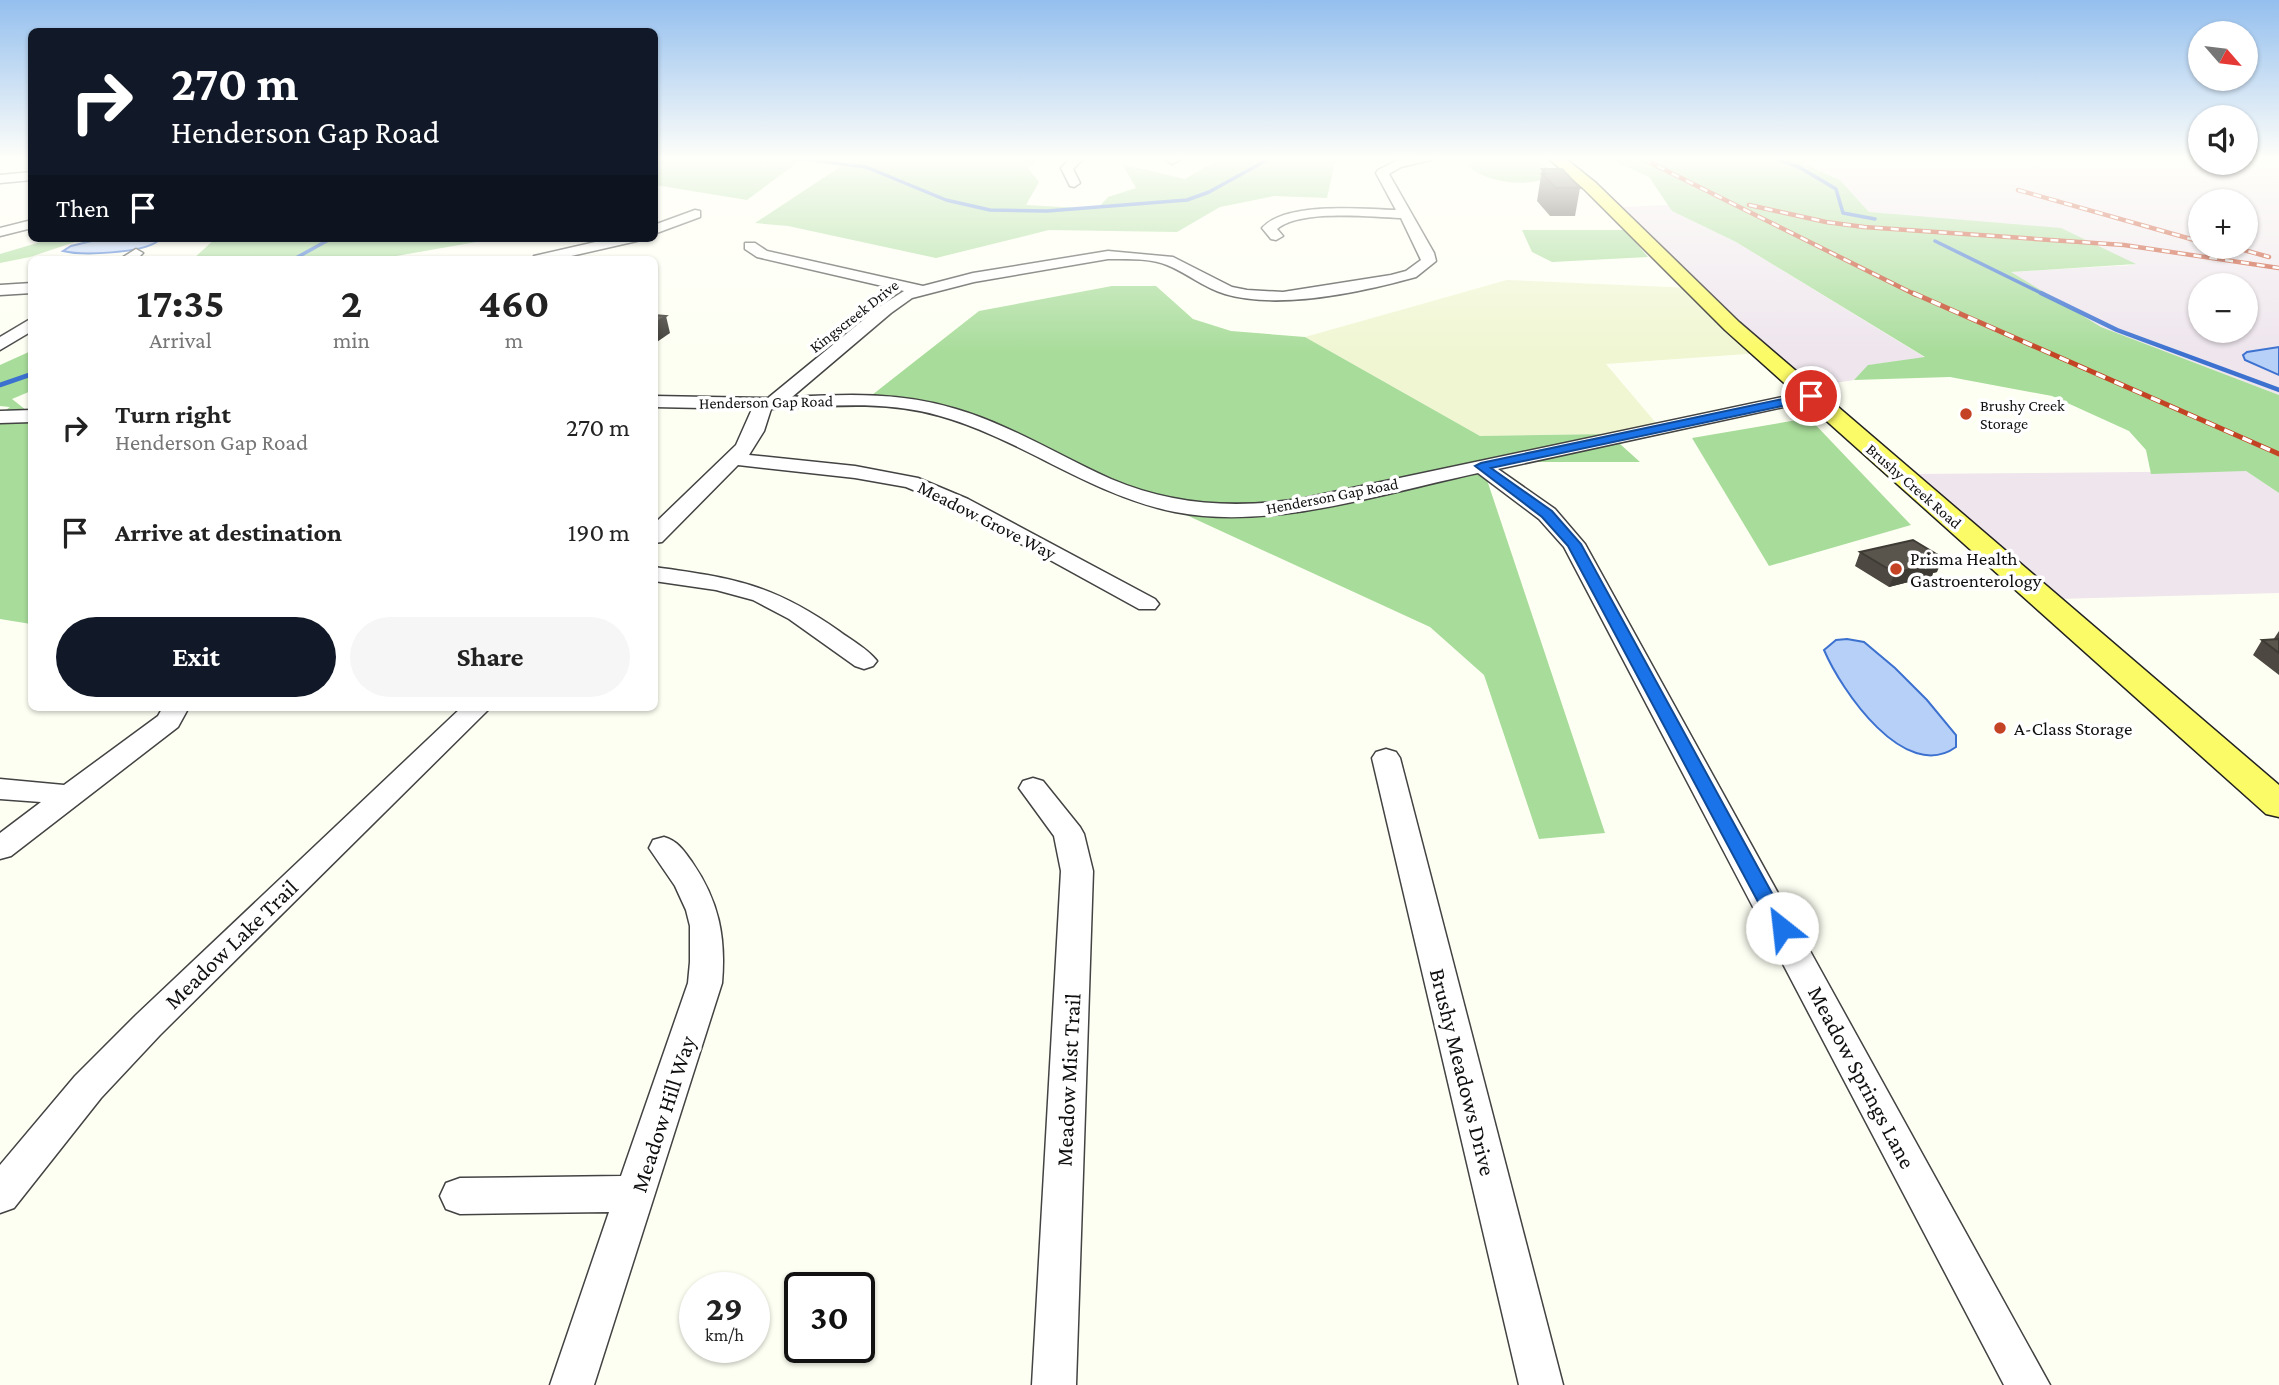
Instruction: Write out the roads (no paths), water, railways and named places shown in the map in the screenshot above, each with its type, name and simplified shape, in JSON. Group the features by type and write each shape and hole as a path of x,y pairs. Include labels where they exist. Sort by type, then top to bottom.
{"main road":[{"name":"Brushy Creek Road","path":"1628,224 1732,326 2279,805"}],"street":[{"path":"1271,224 1269,228 1276,236"},
{"name":"Kingscreek Drive","path":"768,403 892,304 920,290 1053,264 1108,255 1130,255 1168,260 1227,290 1262,297 1300,296 1392,279 1423,267 1429,261 1427,253 1410,224"},
{"path":"0,232 28,225"},
{"path":"551,256 614,242"},
{"path":"751,246 762,254 920,290"},
{"path":"0,290 28,288"},
{"path":"0,345 28,326"},
{"name":"Henderson Gap Road","path":"658,401 881,401 947,412 1012,436 1125,491 1167,504 1212,511 1249,512 1287,508 1811,396"},
{"path":"658,533 734,459 754,431 768,403"},
{"path":"0,418 28,416"},
{"name":"Meadow Grove Way","path":"734,459 855,472 911,482 961,503 1147,604"},
{"name":"Meadow Springs Lane","path":"1481,466 1547,514 1574,544 2028,1385"},
{"path":"658,575 754,592 793,612 864,661"},
{"path":"0,848 169,721 174,711"},
{"name":"Meadow Lake Trail","path":"0,1195 88,1087 139,1033 474,711"},
{"name":"Brushy Meadows Drive","path":"1386,758 1541,1385"},
{"name":"Meadow Mist Trail","path":"1033,788 1069,834 1077,871 1054,1385"},
{"path":"0,789 71,795"},
{"name":"Meadow Hill Way","path":"572,1385 705,983 709,952 708,924 700,898 687,876 664,848"},
{"path":"460,1196 637,1194"}],"water":[{"path":"88,242 156,242 112,252 63,251"},
{"path":"2279,347 2279,375 2245,360 2243,355 2247,352"},
{"path":"1836,640 1864,642 1895,668 1927,700 1956,735 1956,747 1936,755 1916,753 1896,743 1877,727 1845,687 1824,650"}],"waterway":[{"path":"1935,241 2045,295"},
{"path":"299,256 325,242"},
{"path":"2041,293 2117,330 2279,390"},
{"path":"0,385 28,375"}],"railway":[{"path":"1773,224 1916,295"},
{"path":"1838,224 2124,245 2279,268"},
{"path":"2137,224 2188,238"},
{"path":"2258,254 2269,257"},
{"path":"1913,293 2279,454"}],"place":[{"name":"Brushy Creek Storage","path":"1966,414"},
{"name":"Prisma Health Gastroenterology","path":"1896,569"},
{"name":"A-Class Storage","path":"2000,728"}]}
